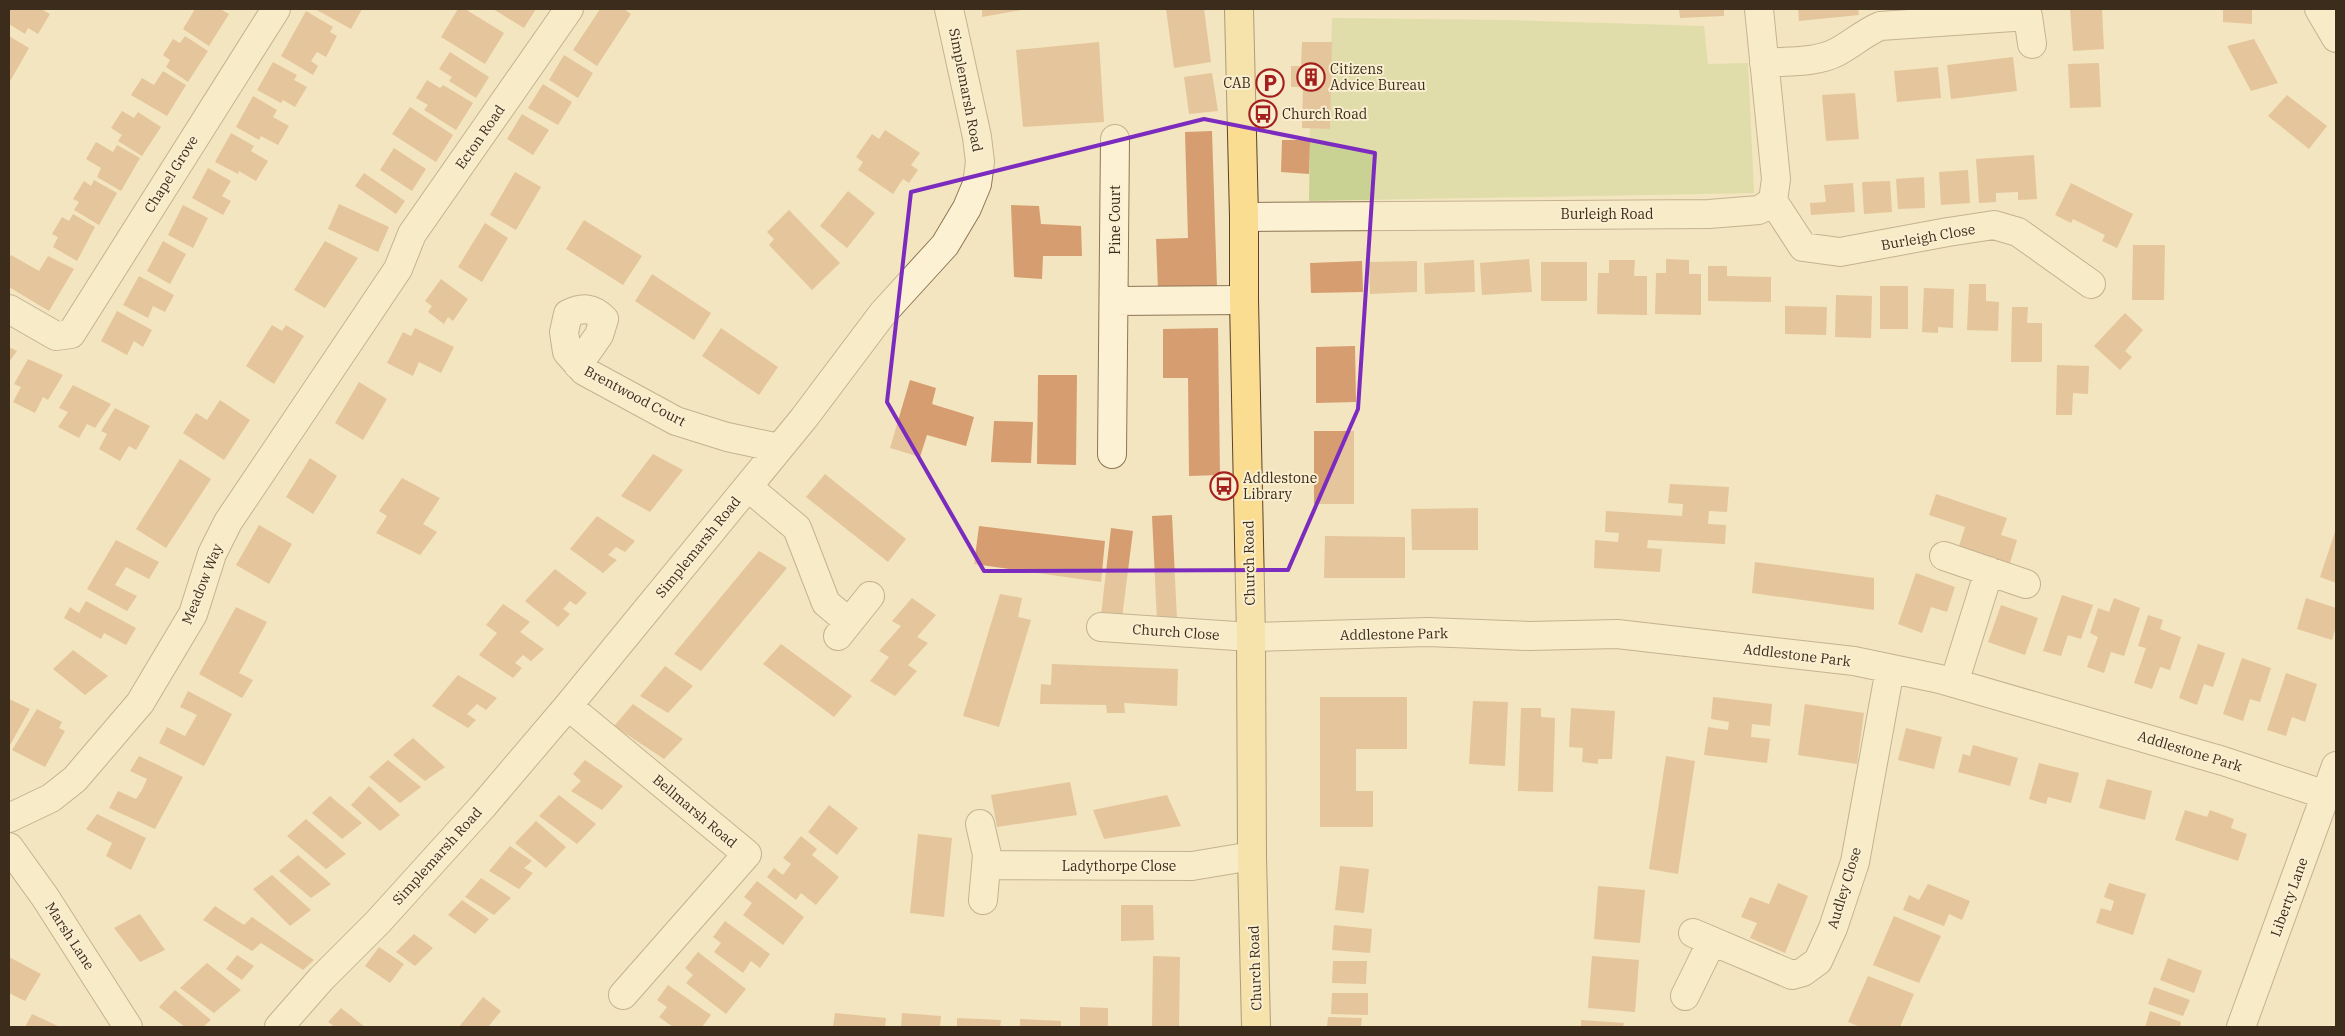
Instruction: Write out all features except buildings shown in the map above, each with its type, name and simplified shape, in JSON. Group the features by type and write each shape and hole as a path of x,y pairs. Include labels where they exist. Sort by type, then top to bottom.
{"main road":[{"name":"Church Road","path":"1239,9 1244,217 1256,1027"}],"street":[{"name":"Chapel Grove","path":"9,309 56,336 71,334 276,9"},
{"name":"Ecton Road","path":"398,269 412,234 569,9"},
{"name":"Simplemarsh Road","path":"279,1027 321,979 378,922 477,813 568,706 748,487 883,313 944,245 967,208 977,184 980,162 977,137 949,9"},
{"path":"1759,9 1776,179 1773,201"},
{"path":"2319,9 2336,38"},
{"path":"1764,63 1818,58 1836,52 1865,32 1880,26 2028,16 2032,44"},
{"name":"Pine Court","path":"1112,454 1115,139"},
{"name":"Burleigh Road","path":"1244,217 1709,214 1759,210 1773,201"},
{"name":"Burleigh Close","path":"1773,201 1803,247 1840,252 1994,225 2018,232 2091,284"},
{"name":"Meadow Way","path":"9,818 51,798 75,779 140,703 193,614 212,554 228,522 398,269"},
{"path":"1114,301 1244,300"},
{"name":"Brentwood Court","path":"578,365 584,372 676,421 727,437 779,448"},
{"path":"748,487 797,528 826,602 843,630 870,596"},
{"path":"1944,556 2026,584"},
{"path":"1954,683 1989,572"},
{"name":"Church Close","path":"1101,627 1251,637"},
{"name":"Addlestone Park","path":"1251,637 1428,632 1529,636 1617,634 1854,661 1954,683 2223,761 2326,795"},
{"name":"Audley Close","path":"1685,996 1703,938 1792,975 1803,972 1818,961 1834,928 1855,862 1890,668"},
{"name":"Bellmarsh Road","path":"568,706 747,854 623,995"},
{"name":"Liberty Lane","path":"2241,1027 2336,766"},
{"path":"980,824 987,855 983,900"},
{"name":"Marsh Lane","path":"9,848 45,897 128,1027"},
{"name":"Ladythorpe Close","path":"986,865 1192,866 1252,856"}],"highlighted area":[{"path":"1204,119 1375,153 1358,409 1288,570 984,571 887,402 911,192"}],"green space":[{"path":"1332,18 1506,20 1704,26 1708,64 1748,63 1754,193 1309,201 1310,128 1329,129"}],"place":[{"name":"Citizens Advice Bureau","path":"1311,77"},
{"name":"CAB","path":"1270,83"},
{"name":"Church Road","path":"1263,114"},
{"name":"Addlestone Library","path":"1224,486"}]}
